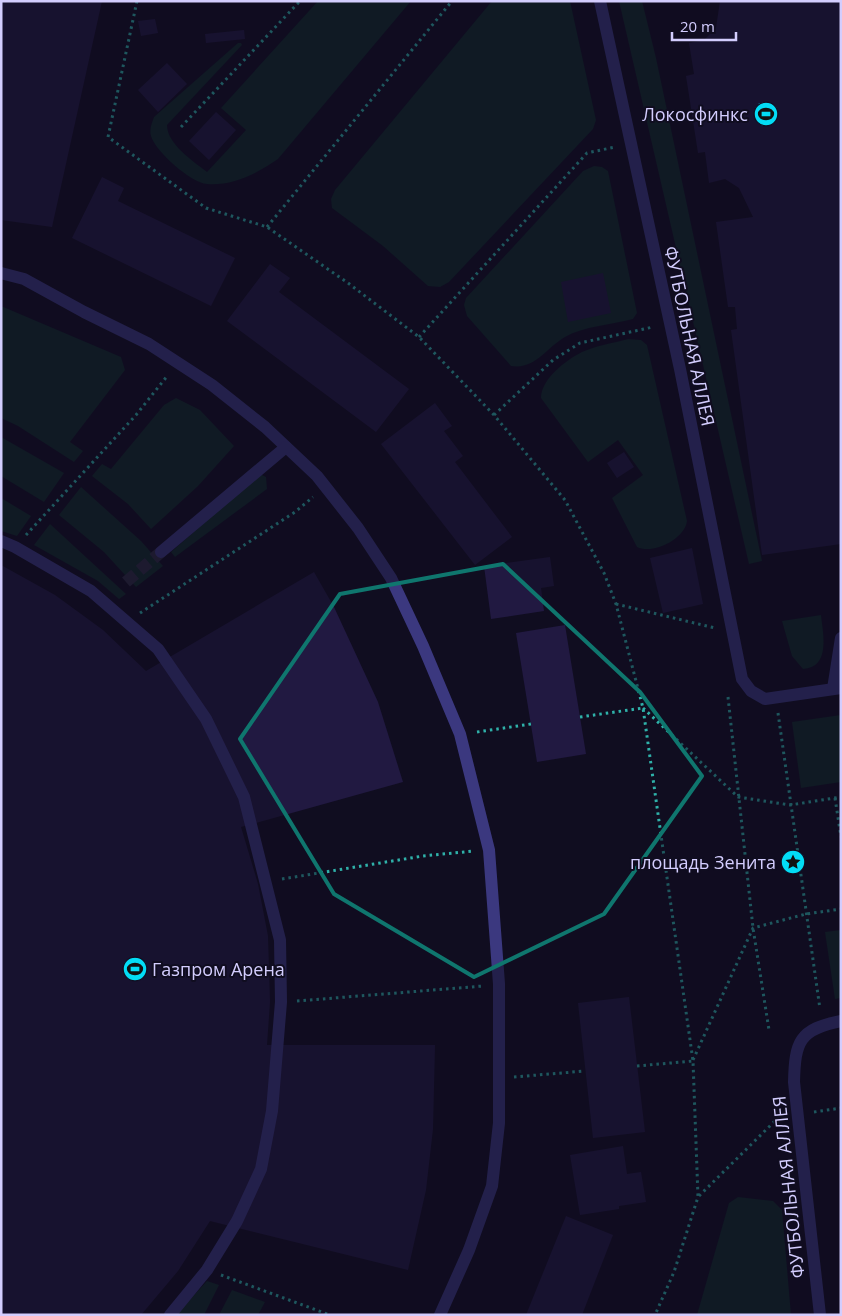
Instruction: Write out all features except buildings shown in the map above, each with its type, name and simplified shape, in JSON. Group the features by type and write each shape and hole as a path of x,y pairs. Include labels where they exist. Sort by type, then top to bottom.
{"street":[{"name":"ФУТБОЛЬНАЯ АЛЛЕЯ","path":"600,1 680,369 742,679 751,691 765,698 837,689"},
{"path":"1,273 24,279 84,312 150,344 212,385 286,447 326,487 358,528 392,578 423,646 460,734 490,850 499,984 499,1122 492,1186 469,1250 440,1315"},
{"path":"161,552 286,447"},
{"path":"1,542 15,547 92,591 158,649 206,719 244,797 267,882 280,940 281,1002 272,1111 261,1169 237,1221 207,1270 170,1315"},
{"path":"837,689 841,638"},
{"name":"ФУТБОЛЬНАЯ АЛЛЕЯ","path":"820,1315 794,1082 794,1056 798,1043 805,1035 822,1025 841,1021"}],"path":[{"path":"138,1 108,137 206,208 267,227 348,283 419,337 494,415 565,500 604,573 616,604 643,708 693,1061 698,1197 674,1272 655,1315"},
{"path":"181,127 300,1"},
{"path":"267,227 452,1"},
{"path":"419,337 587,152 615,147"},
{"path":"494,415 553,360 580,343 653,327"},
{"path":"15,547 136,414 178,362"},
{"path":"126,621 296,512 326,487"},
{"path":"616,604 715,628"},
{"path":"728,697 753,928 769,1030"},
{"path":"580,717 643,708"},
{"path":"643,708 738,797 790,805 841,797"},
{"path":"778,711 820,1009"},
{"path":"460,734 531,724"},
{"path":"835,798 841,837"},
{"path":"267,882 423,856 490,850"},
{"path":"753,928 806,914 841,909"},
{"path":"693,1061 753,928"},
{"path":"281,1002 438,991 499,984"},
{"path":"637,1066 693,1061"},
{"path":"500,1079 585,1071"},
{"path":"698,1197 778,1115 841,1108"},
{"path":"207,1270 330,1315"}],"highlighted area":[{"path":"503,564 640,692 702,776 604,914 474,977 334,894 240,739 340,594"}],"green space":[{"path":"318,1 411,1 278,159 245,178 226,183 207,184 192,178 166,158 151,136 154,117 238,43 241,43 242,45 167,125 171,139 176,145 207,172 246,130 221,108"},
{"path":"492,1 570,1 596,120 593,129 449,282 440,287 428,286 383,246 332,208 331,199 335,190"},
{"path":"619,1 642,1 656,58 762,561 749,564"},
{"path":"594,166 602,167 608,171 637,313 633,319 572,333 527,365 511,366 467,316 464,305 466,298 583,171"},
{"path":"1,306 121,357 125,370 70,442 83,451 74,462 18,426 1,418"},
{"path":"628,339 641,340 647,345 687,521 681,534 675,539 667,544 651,549 637,547 612,498 643,475 618,440 588,462 541,398 545,384 550,377 569,360 582,352 598,346"},
{"path":"176,398 200,410 234,446 198,486 151,529 128,504 92,476 102,464 111,469 164,405"},
{"path":"1,437 64,473 44,502 1,476"},
{"path":"260,474 266,477 267,489 175,557 171,552"},
{"path":"81,487 141,541 163,566 136,587 104,552 59,515"},
{"path":"1,498 31,516 17,536 1,531"},
{"path":"50,524 126,594 119,599 98,581 34,545"},
{"path":"821,615 824,640 822,656 812,667 803,669 792,656 782,621"},
{"path":"841,715 841,782 801,788 792,722"},
{"path":"841,930 841,998 835,999 825,932"},
{"path":"738,1197 773,1201 782,1210 791,1315 697,1315 729,1203"},
{"path":"207,1281 219,1285 204,1315 176,1315"},
{"path":"232,1290 265,1302 258,1315 219,1315"}],"tunnel":[{"path":"126,582 161,552"}],"place":[{"name":"Локосфинкс","path":"766,114"},
{"name":"площадь Зенита","path":"793,862"},
{"name":"Газпром Арена","path":"135,969"}]}
